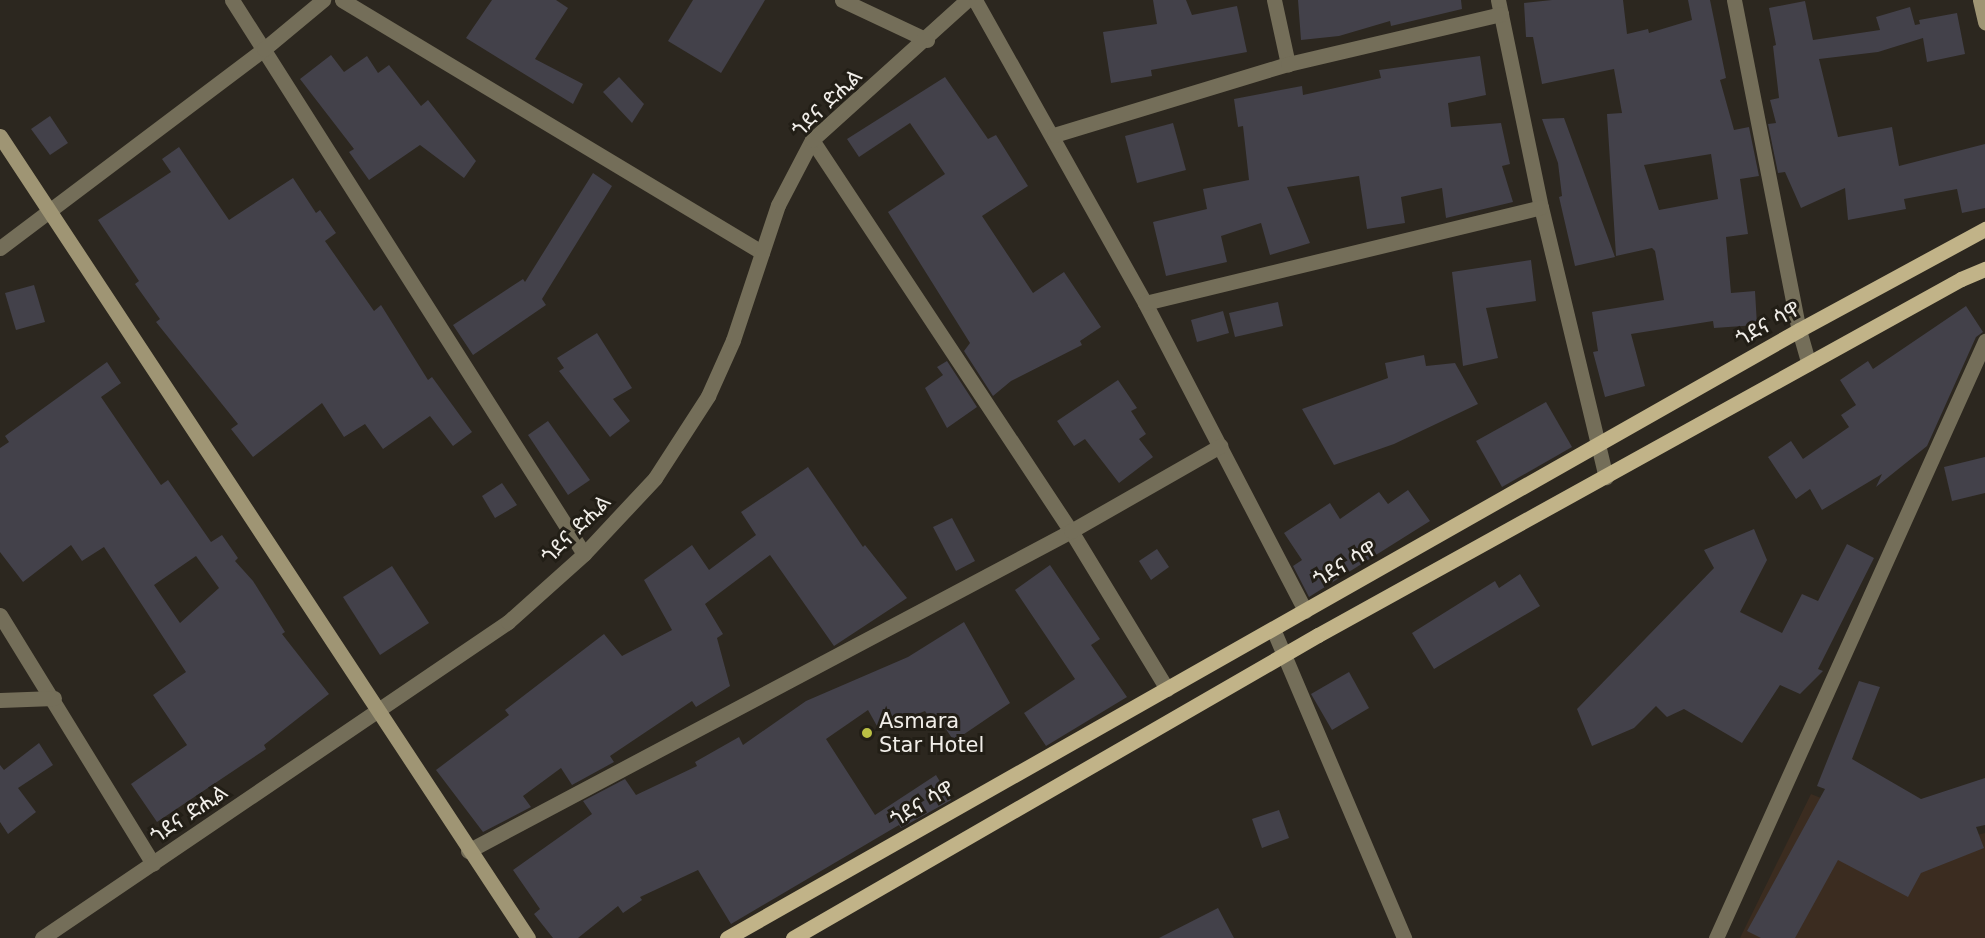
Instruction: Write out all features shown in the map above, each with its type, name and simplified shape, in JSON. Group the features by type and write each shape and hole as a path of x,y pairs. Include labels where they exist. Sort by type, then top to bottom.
{"main road":[{"name":"ጎደና ሳዋ","path":"727,938 1799,330 1985,230"},
{"path":"793,938 1285,654 1960,279 1985,269"}],"street":[{"path":"232,0 584,554"},
{"path":"0,248 264,50 324,0"},
{"path":"342,0 762,252"},
{"path":"842,0 927,40"},
{"name":"ጎደና ድሒል","path":"42,938 508,622 584,554 655,478 708,396 733,340 792,171 812,140 927,40 967,0"},
{"path":"975,0 1054,135 1145,303 1305,611"},
{"path":"1274,0 1288,64"},
{"path":"1734,0 1799,330 1809,364"},
{"path":"1980,0 1985,22"},
{"path":"1054,135 1288,64 1500,7 1541,207 1606,477"},
{"path":"0,136 377,713 528,938"},
{"path":"812,140 1071,531 1167,689"},
{"path":"1145,303 1541,207"},
{"path":"1716,938 1985,341"},
{"path":"468,851 1071,531 1220,446"},
{"path":"0,615 54,698 153,864"},
{"path":"1273,629 1404,938"},
{"path":"0,700 54,698"}],"shaded area":[{"path":"1811,794 1938,845 1985,833 1985,938 1740,938"}],"building":[{"path":"492,0 556,0 568,8 535,59 583,84 573,104 466,38"},
{"path":"693,0 765,0 721,73 668,41"},
{"path":"1153,0 1186,0 1192,15 1237,6 1247,52 1151,70 1152,76 1111,83 1103,32 1157,24"},
{"path":"1298,0 1461,0 1462,9 1391,26 1390,21 1339,36 1301,40"},
{"path":"1552,0 1623,0 1627,34 1648,29 1649,33 1692,20 1688,0 1710,0 1726,78 1720,80 1734,130 1749,127 1759,176 1740,179 1748,234 1726,237 1731,293 1755,291 1757,325 1714,328 1713,321 1631,334 1645,386 1605,397 1593,352 1598,351 1592,312 1664,300 1655,251 1652,248 1616,256 1607,114 1622,113 1614,69 1542,84 1533,37 1526,37 1524,3","holes":["1711,154 1718,199 1659,210 1644,165"]},
{"path":"1805,1 1813,40 1880,30 1876,17 1910,7 1915,25 1920,24 1919,20 1957,13 1965,54 1927,62 1923,38 1878,52 1819,59 1838,137 1892,127 1899,166 1985,144 1985,208 1962,213 1957,189 1904,199 1906,209 1848,220 1845,188 1801,208 1785,172 1778,173 1768,124 1776,123 1770,100 1779,98 1773,46 1776,45 1769,8"},
{"path":"331,55 344,72 367,56 378,73 389,65 421,106 428,100 476,161 464,178 420,145 369,180 349,152 354,149 300,79"},
{"path":"1480,56 1486,95 1448,103 1451,127 1501,123 1510,164 1502,166 1513,202 1446,218 1442,188 1401,197 1405,223 1367,229 1359,176 1287,187 1310,243 1270,255 1261,223 1221,236 1227,262 1166,276 1153,222 1207,209 1203,189 1249,180 1243,126 1238,127 1234,99 1302,86 1303,95 1381,78 1379,70"},
{"path":"619,77 644,104 632,123 603,92"},
{"path":"945,77 988,139 996,135 1028,186 982,216 1033,293 1064,272 1101,327 1080,341 1082,345 1011,381 993,396 964,351 970,343 888,212 945,174 910,123 859,157 847,139"},
{"path":"50,116 68,143 50,155 31,129"},
{"path":"1564,118 1615,257 1575,266 1559,197 1562,196 1558,163 1542,119"},
{"path":"1173,123 1186,170 1137,183 1125,136"},
{"path":"179,147 229,220 293,178 316,213 320,210 336,233 325,241 374,311 381,305 428,380 432,377 472,432 453,446 430,416 383,449 365,424 344,437 322,403 253,457 231,429 238,424 156,322 160,319 135,284 139,281 98,220 171,172 162,159"},
{"path":"593,173 612,186 542,299 546,305 473,355 453,325 523,279 525,282"},
{"path":"1531,260 1536,301 1486,308 1498,358 1463,366 1452,272"},
{"path":"34,285 45,322 16,330 5,293"},
{"path":"1278,302 1283,326 1235,337 1229,313"},
{"path":"1966,306 1983,332 1976,337 1927,446 1876,487 1882,474 1822,510 1810,489 1796,499 1768,457 1791,441 1803,459 1849,427 1841,415 1856,405 1840,380 1868,361 1873,369"},
{"path":"1223,311 1229,333 1197,342 1191,320"},
{"path":"597,333 632,388 613,399 630,421 610,437 559,371 564,368 557,358"},
{"path":"1424,355 1426,366 1455,363 1478,404 1394,444 1334,465 1302,409 1388,378 1385,363"},
{"path":"947,361 977,407 947,428 925,388 943,375 937,367"},
{"path":"107,362 121,383 101,397 161,485 168,480 211,542 222,535 238,558 235,561 253,581 285,632 282,634 329,694 264,745 266,749 157,822 131,784 187,745 153,695 186,672 104,547 82,561 71,545 23,582 0,552 0,448 9,442 5,436","holes":["196,556 219,588 180,623 154,585"]},
{"path":"1118,380 1137,408 1131,411 1146,434 1139,439 1153,457 1119,483 1085,439 1074,446 1057,421"},
{"path":"1546,402 1572,447 1502,487 1476,441"},
{"path":"548,421 590,480 568,495 528,435"},
{"path":"1985,457 1985,493 1952,501 1944,467"},
{"path":"808,467 863,547 865,545 907,598 834,646 770,555 705,604 723,634 717,638 730,686 696,707 692,701 610,756 614,762 572,785 561,768 523,796 531,807 483,832 436,770 509,715 505,710 604,634 622,656 672,630 644,580 692,545 709,570 756,535 741,512"},
{"path":"502,483 517,505 495,518 482,496"},
{"path":"1408,490 1430,521 1309,597 1293,566 1302,560 1284,533 1330,503 1340,519 1379,492 1388,504"},
{"path":"952,518 975,561 956,571 933,527"},
{"path":"1754,529 1767,560 1740,612 1782,633 1802,594 1818,601 1847,544 1874,558 1818,669 1823,671 1800,694 1780,685 1742,743 1684,709 1667,717 1656,706 1634,728 1592,746 1577,709 1714,568 1704,550"},
{"path":"1157,549 1169,567 1151,580 1139,561"},
{"path":"1050,565 1100,639 1091,645 1127,697 1046,746 1024,713 1075,679 1015,590"},
{"path":"392,566 429,623 380,655 343,597"},
{"path":"1520,574 1540,606 1434,669 1412,633 1495,581 1499,588"},
{"path":"964,622 1010,703 954,741 941,722 935,726 925,711 901,721 898,715 877,726 868,710 826,739 875,815 936,775 951,800 901,828 899,825 731,924 698,870 640,897 642,900 623,913 618,906 578,938 553,938 534,914 540,909 513,870 592,814 583,801 625,779 636,795 697,766 695,762 739,737 743,745 806,701 908,657"},
{"path":"1349,672 1369,708 1332,730 1311,694"},
{"path":"1859,681 1880,687 1852,759 1921,799 1985,778 1985,825 1976,827 1984,848 1921,873 1908,897 1838,860 1795,938 1761,938 1747,931 1825,789 1817,786"},
{"path":"39,743 53,765 18,788 36,812 8,834 0,822 0,765 4,770"},
{"path":"1279,810 1289,838 1262,848 1252,819"},
{"path":"1218,908 1234,938 1159,938"}],"place":[{"name":"Asmara Star Hotel","path":"867,733"}]}
